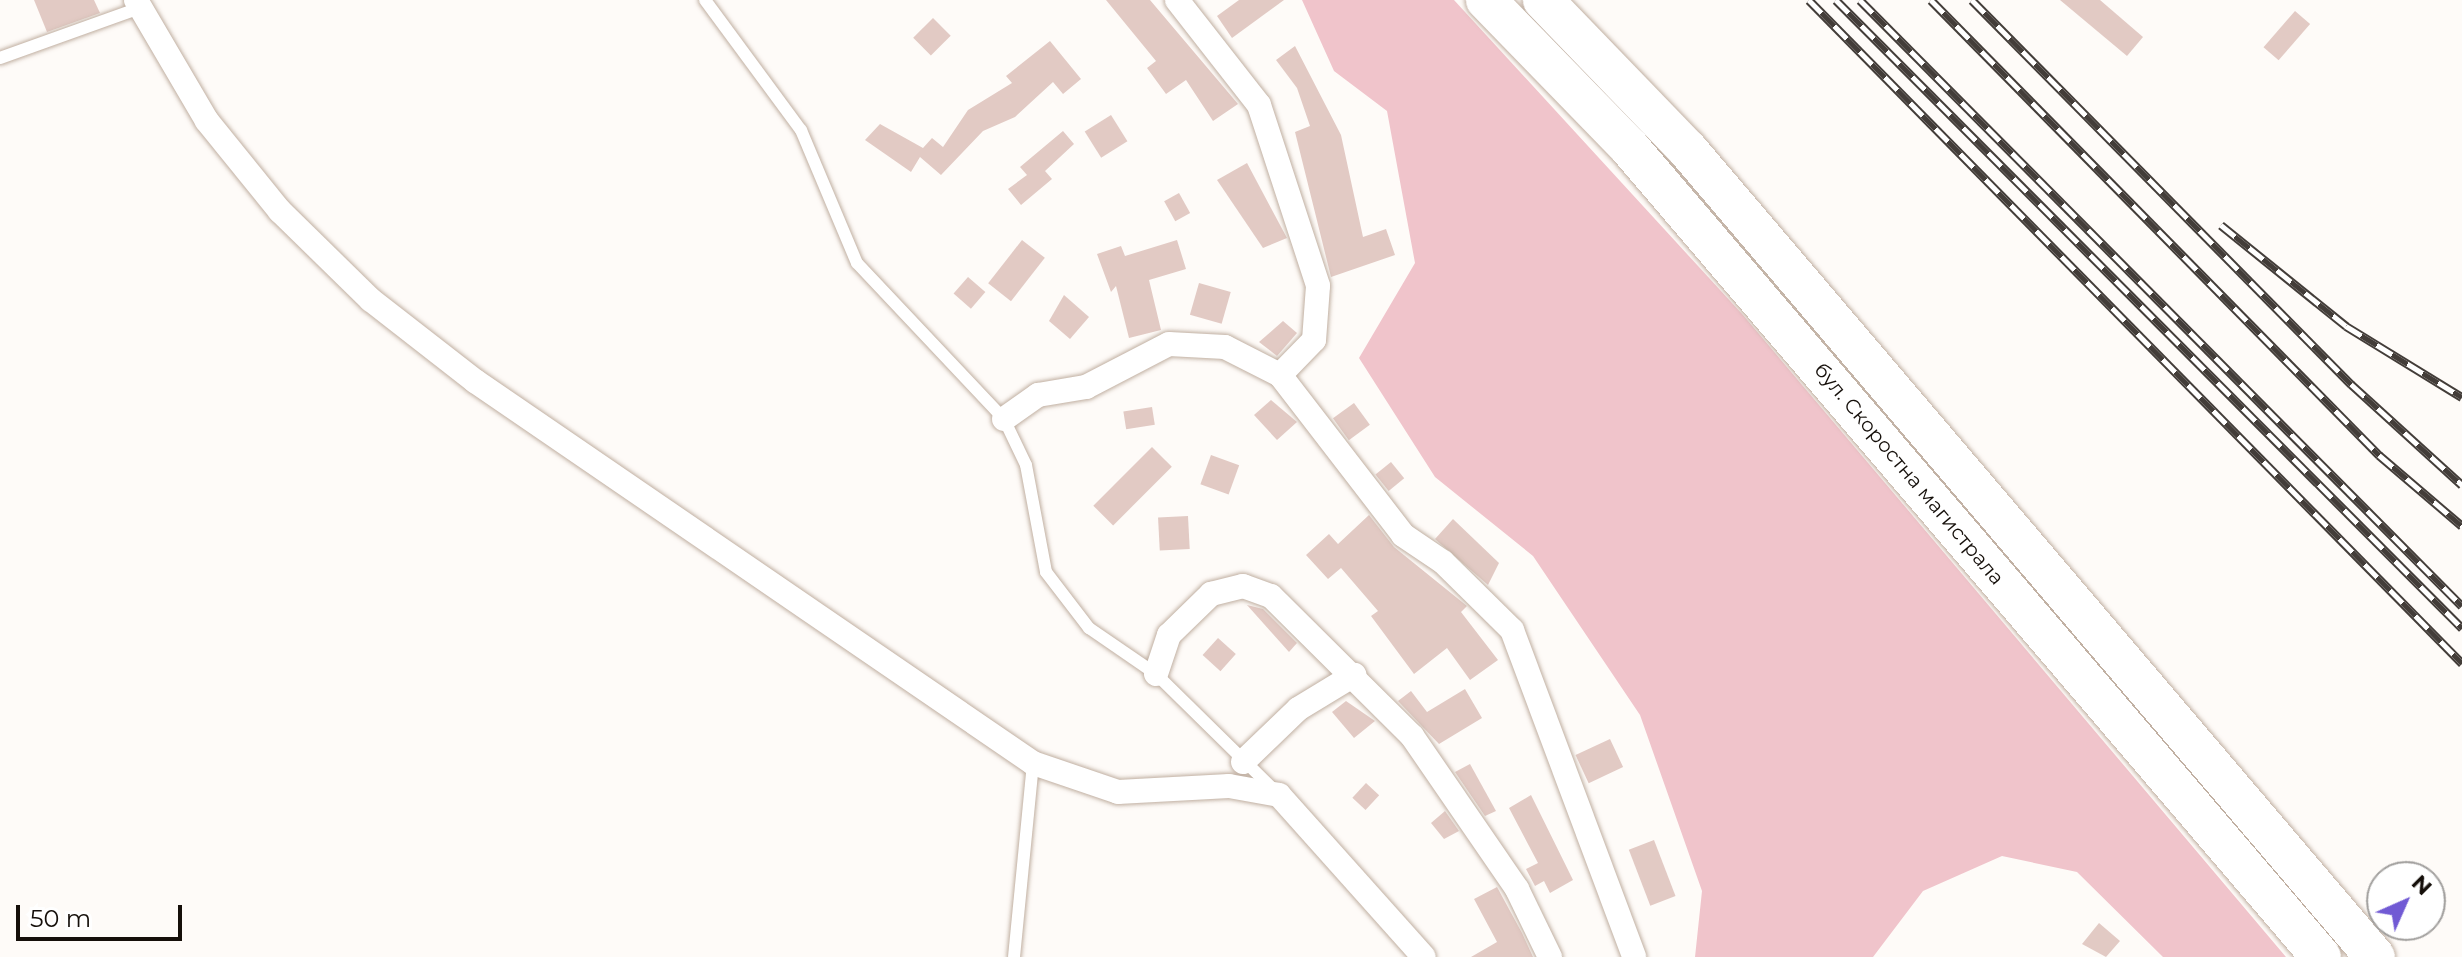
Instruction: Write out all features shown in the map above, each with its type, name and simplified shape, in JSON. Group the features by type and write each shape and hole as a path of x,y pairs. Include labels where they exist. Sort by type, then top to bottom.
{"highway":[{"name":"бул. Скоростна магистрала","path":"1486,0 1629,147 2321,957"},
{"name":"бул. Скоростна магистрала","path":"1543,0 1687,149 2375,957"}],"street":[{"path":"1177,0 1259,105 1318,286 1314,340 1280,375"},
{"path":"138,4 207,121 280,211 371,300 475,381 1033,763 1118,792 1229,786 1279,795 1424,957"},
{"path":"1004,419 1038,395 1086,387 1169,344 1225,347 1280,375 1403,535 1443,562 1512,630 1634,957"},
{"path":"1156,674 1169,635 1188,611 1211,594 1243,586 1271,596 1354,675 1460,801 1550,957"},
{"path":"1243,762 1298,709 1354,675"}],"lane":[{"path":"705,0 801,130 857,263 1004,419 1026,465 1046,572 1089,628 1156,674 1279,795"},
{"path":"0,58 138,4"},
{"path":"1014,957 1033,763"}],"shaded area":[{"path":"1302,0 1454,0 1743,315 2286,957 2163,957 2077,872 2002,856 1923,891 1873,957 1695,957 1702,891 1640,715 1533,556 1435,477 1359,358 1415,263 1387,111 1334,71"}],"building":[{"path":"34,0 94,0 100,13 47,32"},
{"path":"1106,0 1150,0 1238,104 1213,121 1186,80 1166,94 1147,68 1156,61"},
{"path":"1239,0 1284,0 1232,38 1217,16"},
{"path":"2060,0 2100,0 2143,37 2127,56"},
{"path":"2295,11 2310,24 2279,60 2264,47"},
{"path":"933,18 951,36 931,55 913,38"},
{"path":"1050,41 1081,79 1063,94 1053,82 1015,117 983,131 941,175 920,157 911,172 865,140 880,124 923,148 932,138 943,147 968,110 1012,83 1006,76"},
{"path":"1295,46 1341,135 1363,237 1386,229 1395,255 1331,277 1295,132 1310,126 1297,88 1276,60"},
{"path":"1111,115 1127,141 1101,158 1085,131"},
{"path":"1063,131 1074,144 1045,171 1052,179 1021,205 1008,189 1027,175 1020,167"},
{"path":"1247,163 1287,238 1263,248 1217,180"},
{"path":"1179,193 1190,213 1175,221 1164,201"},
{"path":"1022,240 1045,258 1011,301 988,283"},
{"path":"1177,240 1186,269 1149,280 1161,330 1129,338 1116,286 1111,292 1097,254 1121,246 1125,256"},
{"path":"968,277 985,292 971,309 954,294"},
{"path":"1199,283 1231,292 1222,324 1190,315"},
{"path":"1064,295 1089,317 1070,339 1049,321"},
{"path":"1283,321 1297,333 1277,356 1259,342"},
{"path":"1271,400 1297,422 1277,440 1254,415"},
{"path":"1354,403 1370,425 1349,440 1333,418"},
{"path":"1152,407 1155,425 1126,429 1123,412"},
{"path":"1152,447 1172,467 1113,525 1093,506"},
{"path":"1211,455 1239,465 1229,494 1200,484"},
{"path":"1391,462 1404,478 1389,491 1375,475"},
{"path":"1369,515 1394,547 1467,606 1461,612 1498,660 1470,680 1447,648 1414,674 1371,616 1378,611 1341,568 1328,579 1306,555 1329,534 1338,544"},
{"path":"1188,516 1190,549 1160,551 1158,518"},
{"path":"1453,519 1499,563 1488,585 1435,539"},
{"path":"1247,605 1263,609 1297,643 1289,652"},
{"path":"1218,638 1236,654 1220,671 1203,655"},
{"path":"1465,689 1482,718 1439,744 1398,701 1411,691 1427,712"},
{"path":"1346,701 1375,721 1354,738 1332,712"},
{"path":"1610,739 1623,767 1589,783 1576,755"},
{"path":"1470,764 1496,811 1485,816 1455,772"},
{"path":"1366,783 1379,795 1366,810 1352,798"},
{"path":"1531,795 1573,880 1550,893 1544,881 1535,886 1526,869 1538,863 1509,808"},
{"path":"1445,811 1459,831 1444,839 1431,823"},
{"path":"1654,840 1676,896 1650,906 1629,850"},
{"path":"1497,887 1533,957 1471,957 1497,942 1474,899"},
{"path":"2099,923 2120,941 2106,957 2082,944"}],"railway":[{"path":"1809,0 2462,663"},
{"path":"1836,0 2462,628"},
{"path":"1860,0 2462,606"},
{"path":"1931,0 2379,455 2462,526"},
{"path":"1972,0 2351,384 2462,485"},
{"path":"2221,225 2346,326 2462,397"}]}
